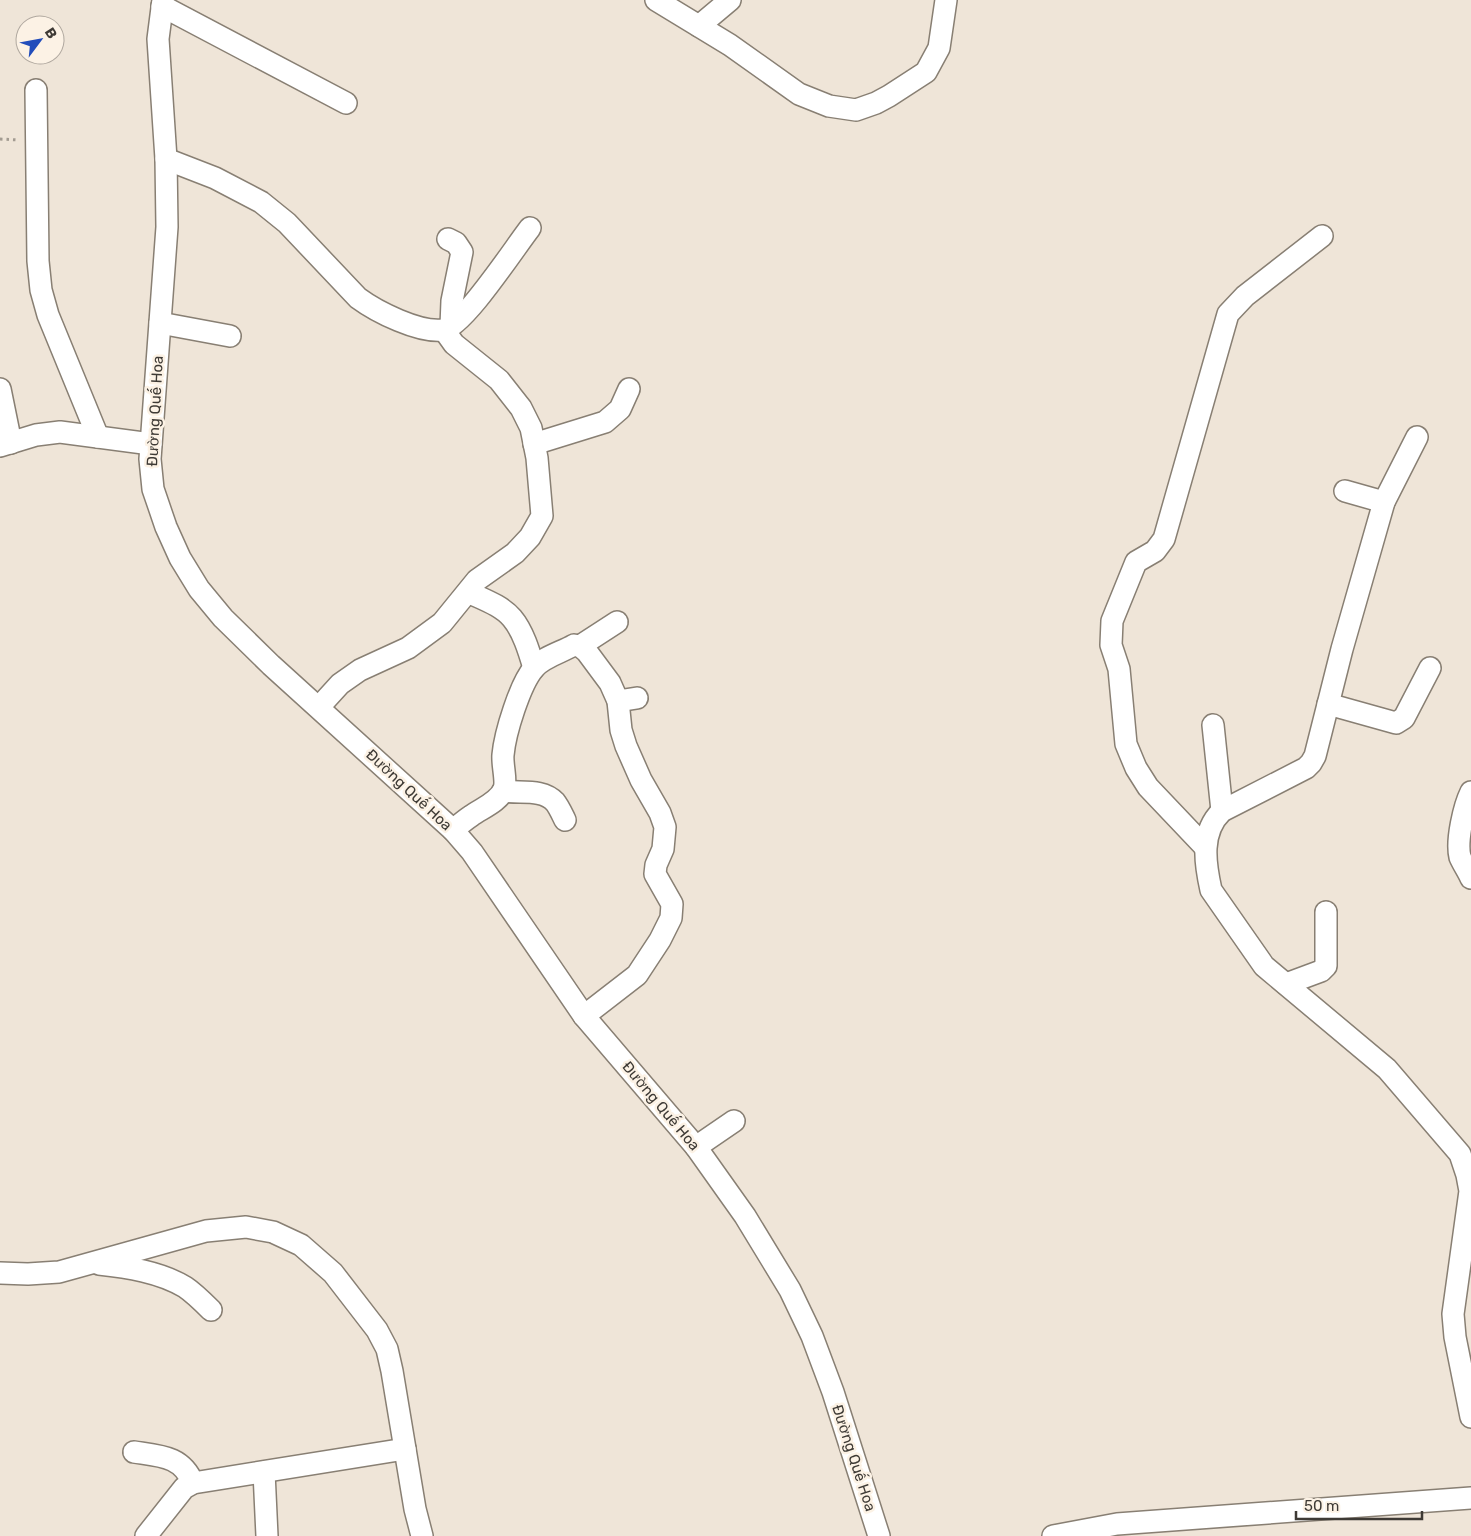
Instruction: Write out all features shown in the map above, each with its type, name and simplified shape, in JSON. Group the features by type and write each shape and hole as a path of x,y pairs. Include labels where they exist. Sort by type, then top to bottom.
{"street":[{"path":"656,0 730,45 799,94 830,106 856,110 876,103 926,72 939,48 946,0"},
{"path":"699,26 730,0"},
{"path":"162,3 346,103"},
{"name":"Đường Quế Hoa","path":"162,3 158,39 166,158 167,227 150,458 156,497 166,527 180,558 199,589 230,625 271,665 453,830 472,852 584,1016 696,1147 746,1216 790,1290 812,1336 833,1392 879,1536"},
{"path":"36,90 38,261 41,290 48,315 98,437"},
{"path":"166,158 215,178 261,202 287,223 330,282 369,306 403,322 423,328 447,328 459,321 479,298 530,228"},
{"path":"1205,847 1148,787 1136,768 1126,744 1120,669 1111,645 1112,622 1136,562 1155,551 1164,539 1228,314 1245,296 1322,236"},
{"path":"319,707 340,684 360,670 408,648 442,623 477,580 515,553 530,537 542,516 538,458 531,428 521,408 499,380 454,344 447,328 462,252 456,243 448,239"},
{"path":"160,323 230,336"},
{"path":"0,389 5,444 36,435 60,432 152,444"},
{"path":"534,444 605,422 620,409 630,389"},
{"path":"1221,804 1284,780 1311,763 1315,756 1384,502 1417,437"},
{"path":"1345,491 1384,502"},
{"path":"468,592 498,607 511,617 530,654 534,668"},
{"path":"580,646 617,622"},
{"path":"453,830 472,815 492,803 503,791 502,758 504,741 510,720 526,681 534,668 543,661 574,645 580,646 587,652 610,683 627,699 621,730 640,780 660,812 666,827 663,849 656,865 655,874 672,904 671,918 660,940 637,975 584,1016"},
{"path":"1328,704 1396,723 1404,718 1430,668"},
{"path":"1214,726 1221,804 1205,847 1211,890 1264,966 1387,1069 1460,1154 1470,1191 1453,1314 1455,1337 1471,1417"},
{"path":"503,791 517,794 543,794 555,802 565,820"},
{"path":"1471,792 1466,802 1460,839 1460,856 1471,878"},
{"path":"1286,984 1321,970 1326,966 1326,912"},
{"path":"696,1147 734,1121"},
{"path":"0,1273 59,1272 206,1231 246,1227 273,1232 301,1245 333,1273 377,1330 387,1349 415,1509 422,1536"},
{"path":"91,1263 135,1270 171,1280 187,1288 211,1310"},
{"path":"146,1536 184,1488 193,1483 405,1449"},
{"path":"134,1452 154,1455 177,1462 188,1471 193,1483"},
{"path":"264,1472 267,1536"},
{"path":"1053,1536 1117,1524 1471,1498"}]}
